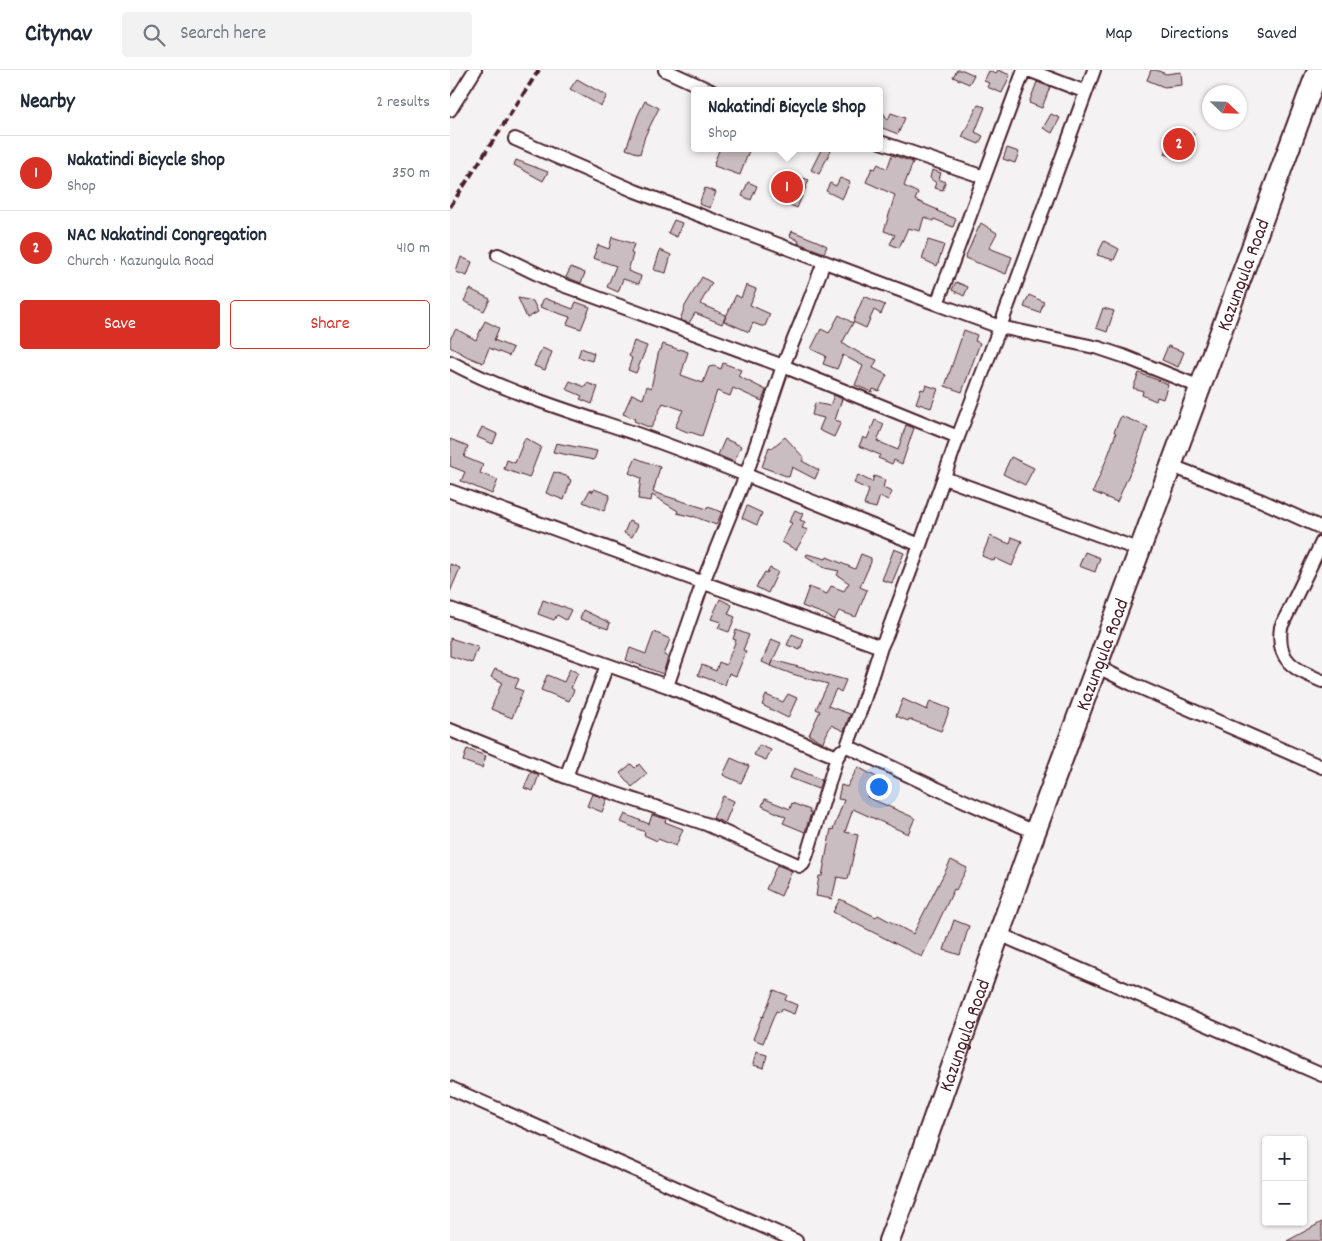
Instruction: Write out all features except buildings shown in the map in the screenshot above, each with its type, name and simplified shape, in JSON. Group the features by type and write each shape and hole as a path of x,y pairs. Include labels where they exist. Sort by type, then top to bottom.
{"highway":[{"name":"Kazungula Road","path":"889,1241 1035,832 1318,70"}],"street":[{"path":"450,110 475,70"},
{"path":"664,70 702,87"},
{"path":"937,304 1024,70"},
{"path":"1028,70 1086,92"},
{"path":"450,730 566,777 706,824 800,866 804,864 837,757 847,746 862,706 881,647 1094,70"},
{"path":"515,138 635,191 1000,327 1100,348 1200,387"},
{"path":"883,143 984,178"},
{"path":"498,255 552,281 783,366 958,437"},
{"path":"667,686 703,582 746,475 783,366 824,262"},
{"path":"450,362 548,404 634,433 746,475 920,545"},
{"path":"1172,466 1262,501 1322,528"},
{"path":"944,478 1140,550"},
{"path":"450,490 881,647"},
{"path":"1322,542 1281,627 1279,641 1283,655 1292,665 1322,682"},
{"path":"450,609 667,686 837,757"},
{"path":"566,777 606,664"},
{"path":"1096,666 1132,684 1322,767"},
{"path":"847,746 1035,832"},
{"path":"999,934 1322,1074"},
{"path":"450,1088 796,1241"}],"railway":[{"path":"450,207 539,70"}],"place":[{"name":"NAC Nakatindi Congregation","path":"1179,144"},
{"name":"Nakatindi Bicycle Shop","path":"787,187"}]}
